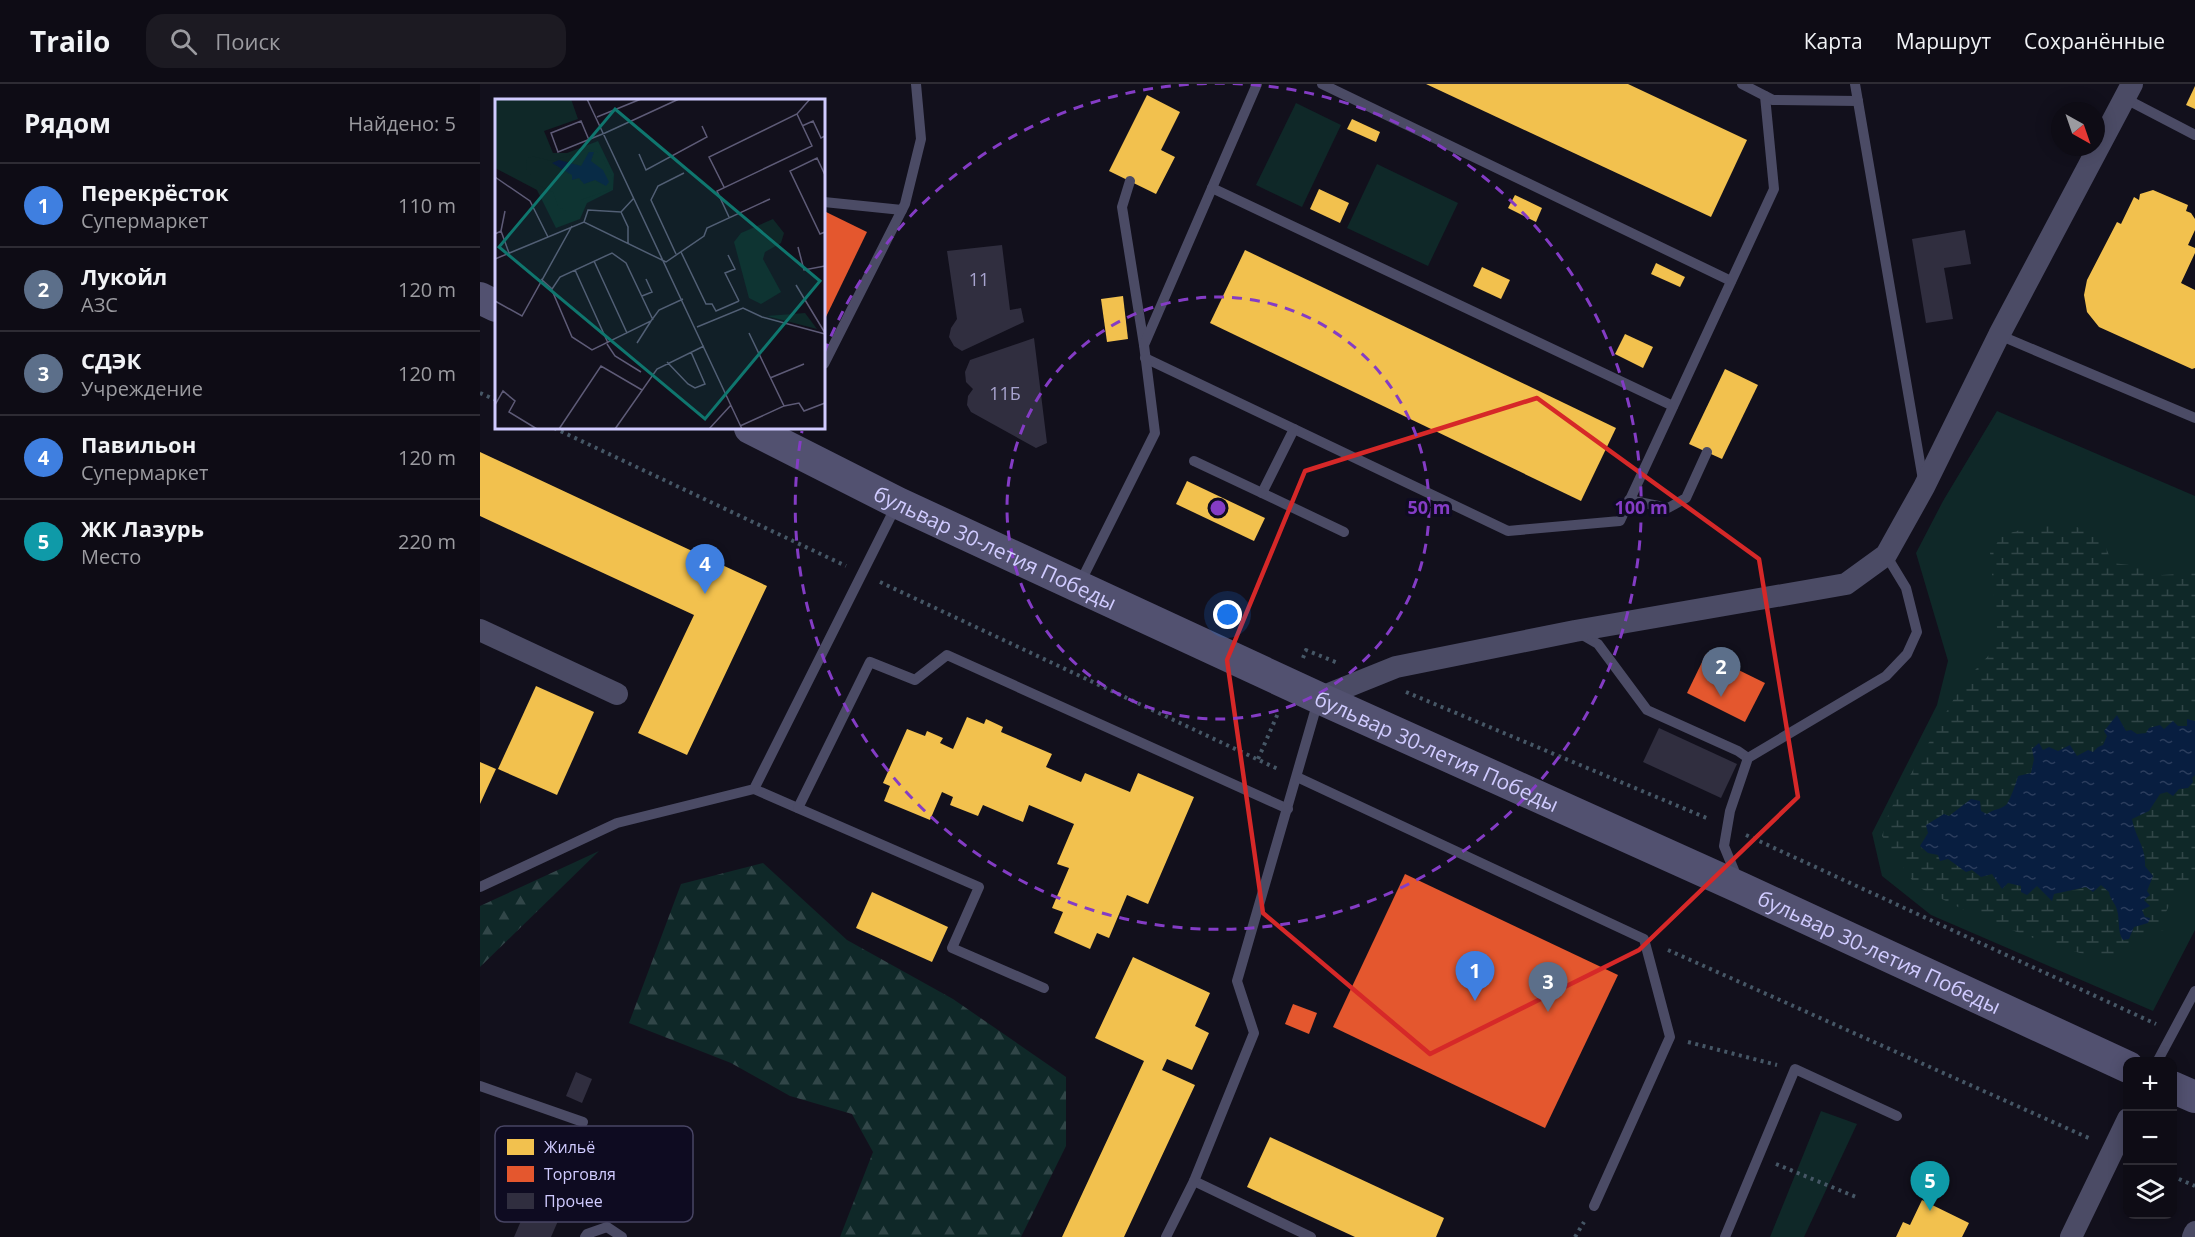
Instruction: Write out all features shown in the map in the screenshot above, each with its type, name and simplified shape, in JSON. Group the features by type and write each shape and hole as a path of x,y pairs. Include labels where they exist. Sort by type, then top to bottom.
{"main road":[{"path":"480,298 495,306"},
{"name":"бульвар 30-летия Победы","path":"753,429 785,439 898,503 2123,1065"},
{"path":"2177,1089 2195,1097"}],"street":[{"path":"1319,698 1396,667 1575,631 1846,584 1886,555 1924,487 1999,335 2128,91"},
{"path":"480,630 617,694"},
{"path":"2071,1237 2123,1127"},
{"path":"2193,1237 2195,1232"}],"lane":[{"path":"825,358 902,210 921,139 916,84"},
{"path":"1144,345 1257,84"},
{"path":"1322,84 1731,280"},
{"path":"1742,84 1773,100 1858,101"},
{"path":"1855,84 1924,487"},
{"path":"2128,91 2195,135"},
{"path":"1145,358 1508,531 1620,521 1774,189 1765,96"},
{"path":"1078,586 1155,433 1144,345 1122,207 1130,181"},
{"path":"1212,188 1673,406"},
{"path":"825,202 902,210"},
{"path":"1999,335 2195,418"},
{"path":"1262,493 1293,429"},
{"path":"1629,500 1668,507 1686,498 1707,452"},
{"path":"1194,461 1344,532"},
{"path":"754,789 898,503"},
{"path":"1741,888 1724,846 1730,811 1748,758 1886,676 1906,654 1917,632 1906,588 1886,555"},
{"path":"1575,631 1598,644 1647,710 1748,758"},
{"path":"798,808 870,662 915,680 946,655 1288,809"},
{"path":"1166,1237 1194,1180 1254,1033 1237,981 1319,698"},
{"path":"1297,777 1644,939 1670,1037 1594,1206"},
{"path":"480,887 617,823 754,789 979,887 952,948 1044,988"},
{"path":"2160,1057 2195,991"},
{"path":"1725,1237 1795,1070 1897,1116"},
{"path":"480,1086 583,1122"},
{"path":"1194,1180 1311,1237"},
{"path":"585,1237 607,1227 622,1237"}],"path":[{"path":"480,393 495,400"},
{"path":"556,429 1297,777"},
{"path":"1258,759 1306,650 1727,827 2174,1032"},
{"path":"1644,939 2112,1148"},
{"path":"1670,1037 1795,1070"},
{"path":"1758,1156 1856,1197"},
{"path":"2177,1178 2195,1186"}],"highlighted area":[{"path":"1537,398 1759,559 1798,797 1639,950 1430,1054 1263,913 1227,660 1305,471"}],"green space":[{"path":"1296,103 1341,125 1302,207 1256,185"},
{"path":"1377,164 1458,203 1428,266 1347,228"},
{"path":"1997,411 2195,496 2195,930 2153,1011 1931,915 1882,876 1872,833 1937,705 1948,661 1916,553 1943,501"},
{"path":"2044,523 2077,527 2103,540 2112,563 2130,565 2162,575 2195,573 2195,721 2187,719 2187,726 2137,734 2126,731 2117,716 2105,740 2099,747 2085,755 2076,755 2049,747 2043,750 2039,743 2032,749 2034,764 2030,773 2012,789 2006,804 1987,814 1981,812 1971,799 1949,817 1944,814 1926,825 1928,833 1920,846 1928,853 1938,855 1957,865 1992,874 2007,883 2037,886 2051,901 2054,894 2101,885 2109,892 2109,898 2117,906 2119,935 2132,934 2134,927 2148,923 2149,918 2145,917 2142,910 2153,876 2145,866 2146,853 2135,836 2132,819 2149,811 2160,794 2179,789 2195,775 2195,879 2179,886 2164,916 2164,930 2135,939 2119,952 2108,956 2093,957 2044,942 1982,919 1916,886 1882,836 1889,812 1963,683 1990,654 1997,629 1990,552 2003,535"},
{"path":"599,851 480,967 480,906"},
{"path":"763,863 847,940 953,999 1066,1077 1066,1146 1021,1237 840,1237 873,1152 852,1114 790,1096 731,1063 629,1023 681,884"},
{"path":"1821,1111 1857,1124 1804,1237 1770,1237"}],"water":[{"path":"2117,715 2126,731 2131,730 2137,734 2146,733 2149,728 2160,725 2164,729 2173,721 2178,726 2187,726 2187,719 2195,721 2193,782 2188,788 2179,789 2173,796 2167,792 2160,794 2149,811 2132,819 2144,853 2145,866 2153,876 2147,891 2150,895 2144,900 2150,906 2142,910 2145,917 2150,918 2148,923 2134,927 2129,939 2123,940 2121,937 2116,907 2109,892 2101,885 2093,892 2086,887 2054,894 2052,901 2037,886 2027,895 2021,892 2021,886 2008,883 2002,889 1992,874 1981,877 1972,870 1966,872 1948,859 1940,861 1938,855 1928,853 1920,846 1928,833 1926,825 1944,814 1949,816 1971,799 1980,801 1981,811 1987,814 2006,805 2018,776 2031,773 2034,759 2032,749 2039,743 2043,750 2049,747 2058,751 2070,745 2077,756 2088,750 2093,752 2103,745 2107,736 2104,731"}],"building: Жильё":[{"path":"1426,84 1628,84 1747,140 1711,217"},
{"path":"2195,86 2195,109 2186,105"},
{"path":"1147,95 1180,112 1161,150 1175,157 1156,194 1109,171"},
{"path":"1352,119 1380,132 1376,142 1347,129"},
{"path":"1319,189 1349,203 1340,223 1310,209"},
{"path":"2153,190 2188,205 2186,211 2191,213 2195,219 2195,230 2188,245 2195,248 2195,253 2181,283 2195,290 2195,368 2192,369 2099,327 2087,312 2084,295 2087,280 2117,222 2121,224 2134,197 2139,200 2140,194"},
{"path":"1515,195 1542,208 1536,222 1508,208"},
{"path":"1245,250 1616,428 1581,501 1210,323"},
{"path":"1656,263 1685,277 1680,287 1651,274"},
{"path":"1482,267 1510,280 1501,299 1473,286"},
{"path":"1123,296 1128,339 1107,342 1101,299"},
{"path":"1625,334 1653,347 1643,368 1615,354"},
{"path":"1725,369 1758,385 1722,459 1689,444"},
{"path":"480,452 767,586 687,755 638,733 694,615 480,516"},
{"path":"1187,481 1265,518 1254,541 1176,504"},
{"path":"536,686 594,712 557,795 498,769"},
{"path":"967,717 984,724 986,719 1003,727 1001,732 1052,754 1046,767 1081,782 1085,773 1130,792 1138,773 1194,797 1148,904 1127,895 1109,938 1097,933 1090,949 1054,933 1063,912 1052,908 1069,868 1057,864 1074,824 1029,805 1023,822 983,805 978,816 950,805 953,797 942,792 930,820 884,801 890,786 883,783 907,729 925,736 927,731 943,738 940,743 953,749"},
{"path":"480,762 496,769 480,804"},
{"path":"872,892 948,927 932,962 856,928"},
{"path":"1133,957 1210,993 1195,1026 1209,1033 1192,1070 1167,1059 1162,1070 1195,1085 1124,1237 1062,1237 1144,1061 1095,1038"},
{"path":"1270,1137 1444,1218 1436,1237 1355,1237 1247,1187"},
{"path":"1922,1200 1969,1223 1962,1237 1896,1237 1903,1222 1910,1225"}],"building: Торговля":[{"path":"825,211 867,232 825,319"},
{"path":"1706,654 1765,683 1745,722 1687,693"},
{"path":"1405,874 1618,975 1545,1128 1333,1027"},
{"path":"1293,1004 1317,1013 1309,1034 1285,1024"}],"building: Прочее":[{"path":"1965,230 1971,264 1944,268 1953,319 1926,323 1912,239"},
{"path":"1002,245 1010,310 1021,308 1024,322 962,351 954,346 949,337 951,328 957,319 947,251"},
{"path":"1034,338 1047,443 1036,448 971,412 967,405 968,396 973,389 966,382 965,372 970,360"},
{"path":"1659,728 1737,764 1721,798 1643,762"},
{"path":"576,1072 592,1079 582,1103 566,1096"},
{"path":"521,1222 558,1222 551,1237 514,1237"}],"place":[{"name":"Павильон","path":"705,594"},
{"name":"Лукойл","path":"1721,697"},
{"name":"Перекрёсток","path":"1475,1001"},
{"name":"СДЭК","path":"1548,1012"},
{"name":"ЖК Лазурь","path":"1930,1211"}]}
